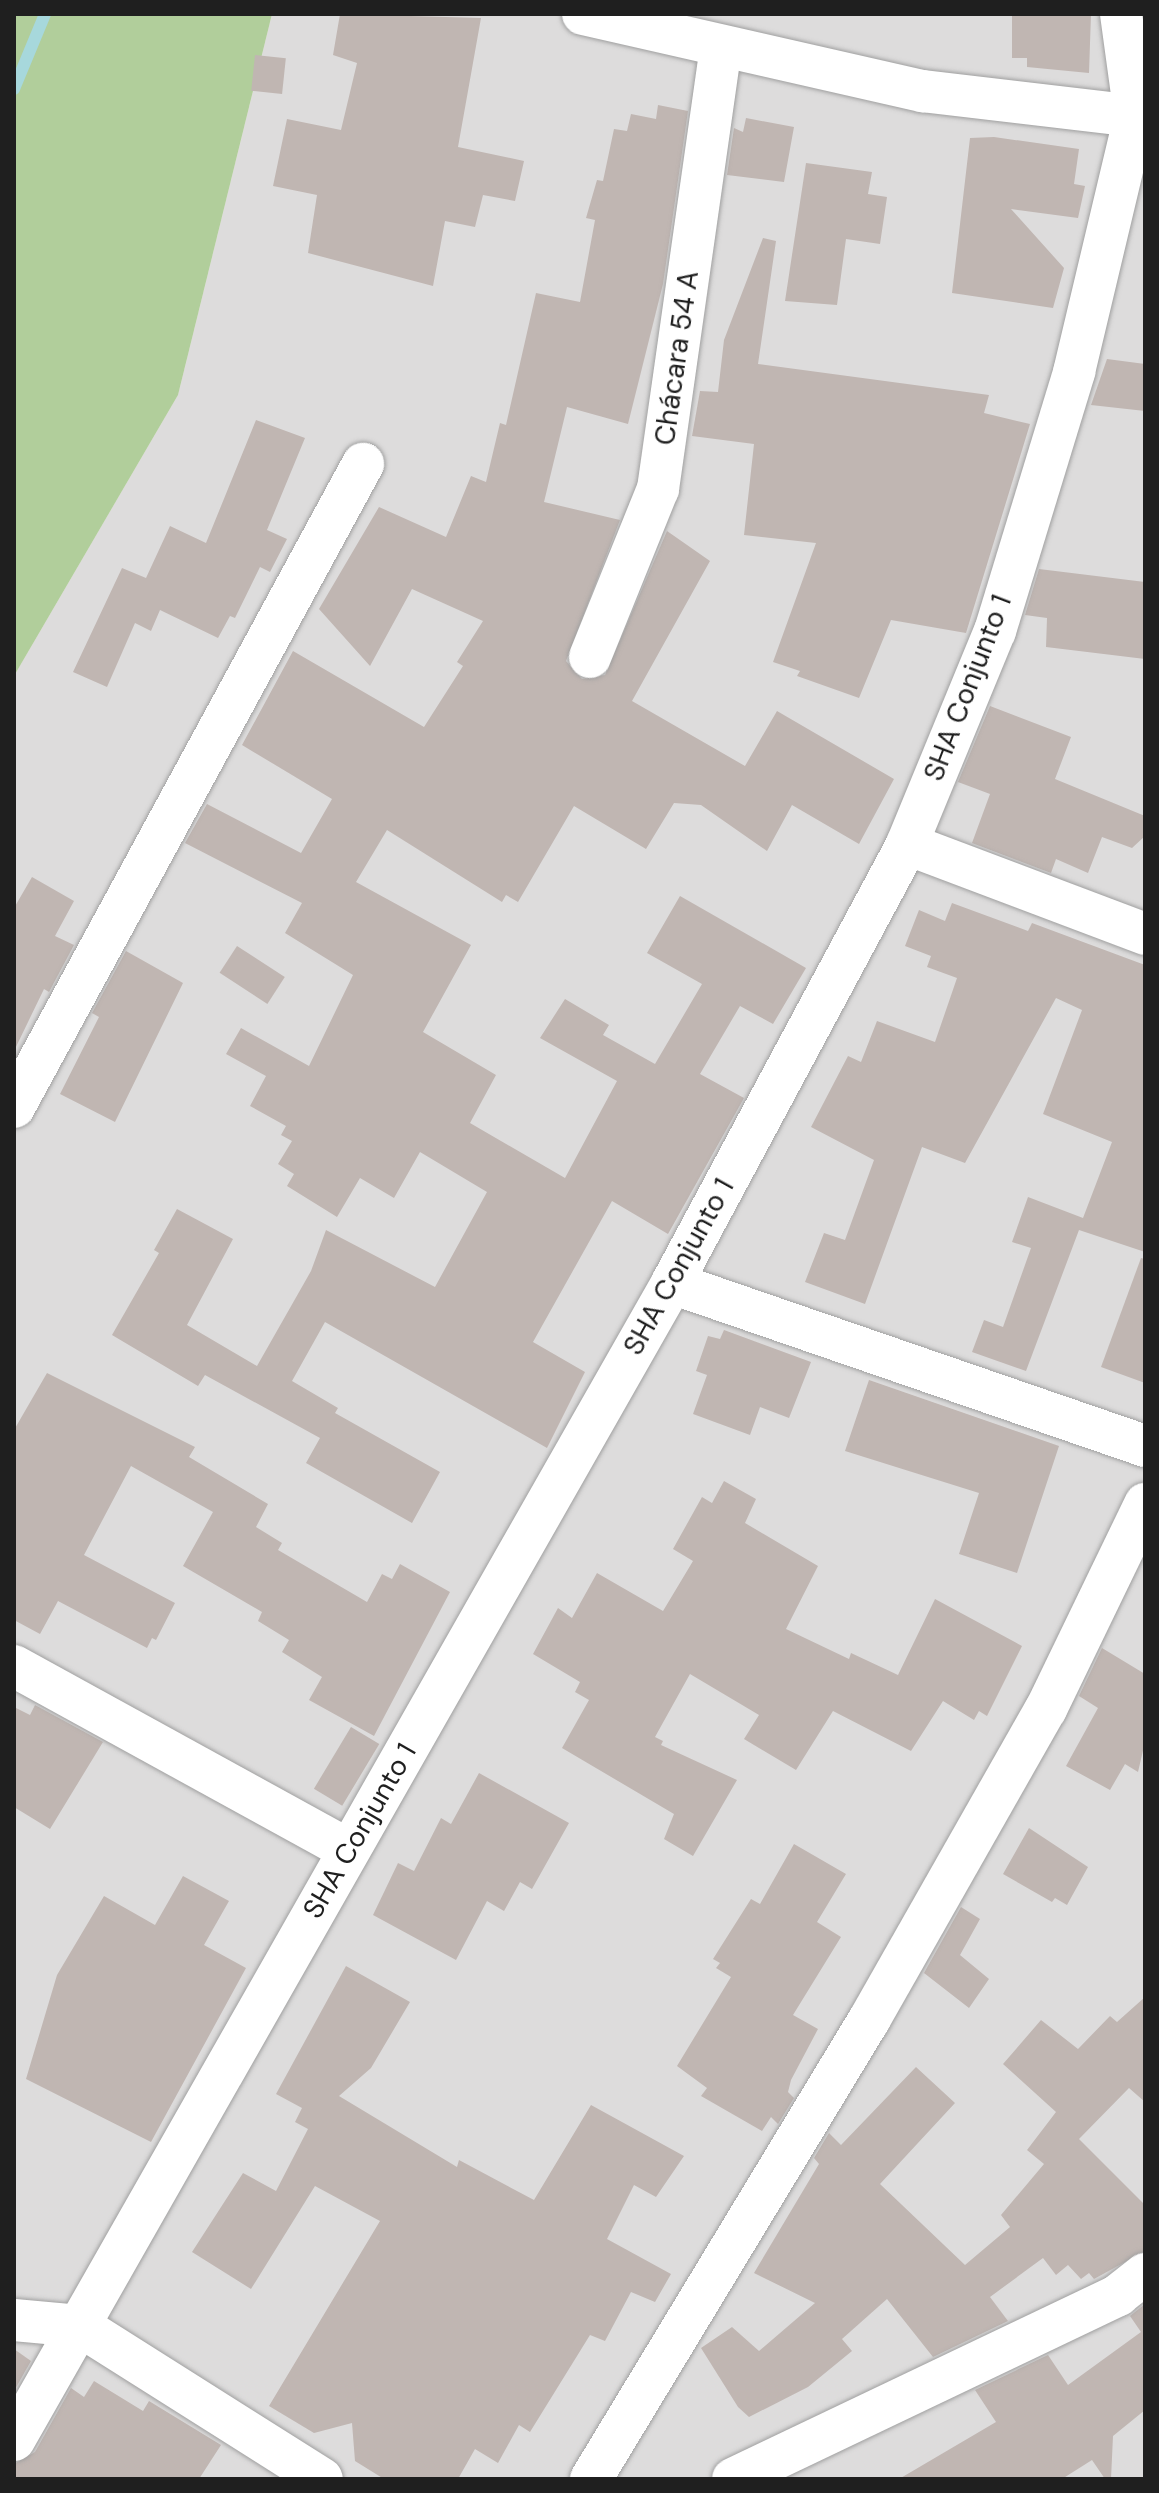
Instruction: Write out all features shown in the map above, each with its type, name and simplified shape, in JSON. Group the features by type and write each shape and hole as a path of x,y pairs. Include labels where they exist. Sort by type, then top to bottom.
{"street":[{"path":"583,14 721,48 923,91 1135,116"},
{"name":"SHA Conjunto 1","path":"14,2440 672,1283 907,844 995,631 1074,372 1135,116 1121,14"},
{"name":"Chácara 54 A","path":"590,657 658,489 721,48"},
{"path":"14,1107 363,464"},
{"path":"907,844 1145,934"},
{"path":"672,1283 1145,1446"},
{"path":"591,2479 869,2020 1046,1709 1145,1504"},
{"path":"14,1666 349,1850"},
{"path":"733,2479 1118,2295 1145,2274"},
{"path":"14,2320 80,2326 322,2479"}],"shaded area":[{"path":"272,14 1145,14 1145,2479 14,2479 14,676 178,395"}],"green space":[{"path":"14,14 272,14 178,395 14,676"}],"building":[{"path":"340,14 481,18 458,147 524,161 515,201 483,195 475,227 445,221 433,286 308,253 317,195 273,186 287,119 341,130 357,63 333,55"},
{"path":"1012,14 1091,14 1089,73 1027,67 1027,58 1012,58"},
{"path":"255,55 286,58 282,94 251,91"},
{"path":"658,105 688,111 663,284 628,424 567,407 544,502 620,520 566,661 582,679 605,675 667,531 710,561 632,701 745,766 777,711 894,779 859,844 792,805 767,851 701,805 674,803 646,849 574,806 518,902 506,895 502,902 387,830 356,882 471,945 423,1032 496,1075 470,1123 565,1178 617,1081 540,1038 565,999 609,1025 603,1035 655,1064 702,984 647,953 680,896 806,968 773,1024 740,1006 700,1074 744,1098 668,1234 612,1201 533,1342 585,1372 547,1448 325,1322 292,1381 338,1408 335,1413 440,1472 412,1523 306,1463 320,1438 205,1375 198,1386 112,1335 159,1253 154,1250 177,1209 233,1239 187,1325 257,1366 311,1271 326,1230 435,1287 487,1192 420,1152 394,1198 360,1178 337,1217 287,1186 294,1174 278,1164 292,1141 281,1135 286,1126 250,1106 266,1076 226,1054 241,1028 309,1066 353,975 285,933 302,903 185,843 207,804 301,853 332,799 242,745 293,651 424,727 463,666 457,662 483,621 412,589 370,666 319,609 379,507 446,537 471,476 486,482 500,423 506,425 536,293 580,302 595,220 586,218 597,180 603,181 614,129 627,131 631,114 656,119"},
{"path":"746,118 794,127 784,182 727,175 734,128 743,132"},
{"path":"994,137 1079,149 1074,184 1085,186 1078,218 1011,209 1064,268 1053,308 952,293 970,138"},
{"path":"806,163 872,172 868,194 887,197 880,244 846,239 837,305 785,301"},
{"path":"763,238 776,241 758,364 989,395 984,413 1030,424 966,633 891,620 859,698 797,676 800,671 773,662 816,543 744,535 754,444 692,436 700,391 718,392 724,340"},
{"path":"1107,359 1145,364 1145,411 1091,405"},
{"path":"256,420 305,438 267,530 287,539 270,572 260,567 235,618 230,616 218,638 160,610 151,631 135,623 107,687 73,672 122,568 146,578 170,526 206,543"},
{"path":"1039,569 1145,582 1145,659 1046,647 1047,618 1025,615"},
{"path":"990,706 1071,737 1055,779 1145,816 1145,836 1132,848 1102,837 1088,873 1056,859 1051,873 972,843 990,794 958,782"},
{"path":"32,877 74,901 55,936 74,945 49,992 44,989 14,1051 14,908"},
{"path":"952,903 1028,931 1032,923 1145,965 1145,1252 1079,1230 1026,1371 972,1352 984,1320 1003,1327 1031,1248 1012,1242 1028,1197 1083,1218 1112,1142 1043,1114 1082,1010 1056,998 965,1163 922,1147 865,1304 805,1282 824,1233 845,1240 874,1160 811,1127 848,1056 861,1062 877,1021 935,1042 957,978 927,967 931,956 905,946 919,910 945,921"},
{"path":"237,946 285,977 267,1004 220,973"},
{"path":"126,951 183,983 115,1122 60,1094 99,1017 92,1013"},
{"path":"1141,1258 1145,1259 1145,1383 1101,1367"},
{"path":"724,1330 811,1362 789,1418 760,1407 750,1435 693,1414 707,1375 696,1371 708,1336 720,1339"},
{"path":"47,1373 195,1447 189,1457 268,1504 256,1527 282,1543 278,1550 367,1602 382,1574 392,1579 400,1564 450,1592 374,1736 309,1700 322,1677 282,1652 289,1640 258,1621 262,1612 183,1566 213,1512 131,1466 84,1555 175,1603 156,1640 152,1638 147,1648 58,1601 40,1634 14,1620 14,1430"},
{"path":"869,1380 1059,1446 1017,1573 959,1554 979,1493 845,1451"},
{"path":"724,1481 756,1499 745,1523 818,1566 786,1629 849,1659 851,1653 898,1675 935,1599 1022,1646 987,1716 979,1711 974,1720 943,1701 911,1751 833,1711 796,1770 744,1739 759,1715 690,1674 655,1737 663,1741 661,1745 737,1780 693,1856 664,1839 674,1814 562,1748 589,1700 575,1692 580,1682 533,1654 558,1608 572,1618 597,1573 663,1611 693,1561 673,1549 702,1497 712,1503"},
{"path":"1102,1648 1145,1674 1145,1742 1138,1772 1125,1764 1110,1790 1066,1766 1098,1708 1079,1696"},
{"path":"35,1705 103,1742 50,1829 14,1807 14,1707 30,1715"},
{"path":"351,1727 379,1744 342,1806 314,1789"},
{"path":"479,1773 569,1823 532,1889 520,1882 504,1911 487,1901 456,1960 373,1915 398,1863 414,1871 441,1818 451,1824"},
{"path":"1029,1828 1088,1867 1067,1905 1055,1898 1052,1902 1003,1874"},
{"path":"794,1844 846,1874 817,1922 841,1937 793,2015 818,2029 791,2080 788,2092 794,2098 778,2124 771,2117 762,2131 701,2096 707,2088 677,2066 731,1977 716,1968 720,1963 713,1959 751,1899 760,1904"},
{"path":"183,1876 229,1901 204,1945 246,1968 151,2142 26,2079 57,1975 104,1896 155,1925"},
{"path":"961,1907 980,1919 960,1955 989,1979 969,2008 924,1973"},
{"path":"346,1966 410,2002 371,2068 339,2096 457,2167 459,2160 534,2200 591,2105 684,2156 656,2197 634,2185 607,2239 671,2274 655,2302 631,2292 605,2341 590,2335 530,2432 519,2425 498,2463 475,2449 458,2479 384,2479 355,2461 352,2423 314,2433 269,2406 380,2221 315,2186 251,2289 192,2252 243,2173 276,2191 308,2129 295,2122 302,2108 276,2094"},
{"path":"1145,1997 1145,2102 1129,2088 1079,2139 1145,2205 1145,2251 1094,2279 1089,2273 1081,2279 1068,2265 1056,2275 1043,2258 990,2297 1008,2321 933,2357 887,2299 842,2339 852,2351 808,2387 749,2417 738,2407 701,2348 732,2327 759,2351 815,2303 754,2273 819,2164 814,2158 829,2133 841,2145 916,2067 955,2103 880,2184 965,2265 1010,2227 1001,2215 1044,2164 1027,2150 1056,2112 1003,2064 1041,2020 1078,2049 1110,2016 1117,2022"},
{"path":"1145,2304 1145,2410 1113,2436 1111,2479 1105,2479 1092,2460 1062,2479 899,2479 996,2422 975,2390 1048,2355 1068,2385 1141,2332 1130,2316"},
{"path":"14,2349 31,2361 14,2391"},
{"path":"94,2381 143,2411 149,2401 221,2445 199,2479 14,2479 14,2464 35,2452 71,2388 84,2397"}],"waterway":[{"path":"14,89 45,14"}]}
